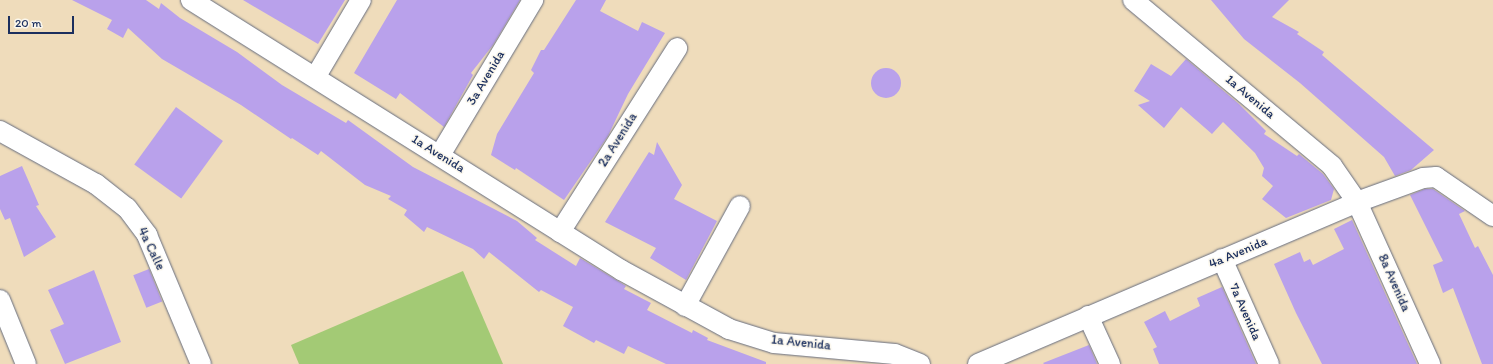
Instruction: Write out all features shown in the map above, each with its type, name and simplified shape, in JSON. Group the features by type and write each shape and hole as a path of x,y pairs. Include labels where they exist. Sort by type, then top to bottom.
{"street":[{"name":"1a Avenida","path":"193,0 316,76 560,232 686,306 729,329 774,343 895,354 920,364"},
{"path":"316,76 361,0"},
{"name":"3a Avenida","path":"440,155 533,0"},
{"name":"1a Avenida","path":"1133,0 1332,166 1357,202"},
{"name":"2a Avenida","path":"560,232 677,48"},
{"name":"4a Calle","path":"0,131 96,184 127,208 147,235 201,364"},
{"name":"4a Avenida","path":"978,364 1357,202 1423,178 1436,177 1493,216"},
{"name":"8a Avenida","path":"1357,202 1430,364"},
{"path":"686,306 740,206"},
{"name":"7a Avenida","path":"1222,259 1269,364"},
{"path":"0,300 26,364"},
{"path":"1088,316 1110,364"}],"green space":[{"path":"463,271 503,364 299,364 291,345"}],"building":[{"path":"72,0 146,0 159,9 161,3 180,18 237,52 282,85 346,123 348,120 413,167 517,221 537,238 535,240 576,266 580,258 626,286 624,289 651,303 647,310 692,333 693,330 708,338 707,340 766,362 766,364 666,364 628,346 624,354 596,340 594,343 563,326 573,307 541,290 539,292 489,252 484,259 473,249 427,227 424,232 404,215 407,210 388,199 391,196 365,185 321,151 318,155 292,138 291,139 241,105 162,59 128,28 123,38 107,29 112,20"},
{"path":"243,0 345,0 318,44"},
{"path":"397,0 520,0 493,45 471,73 473,75 444,127 400,93 396,99 354,73"},
{"path":"576,0 606,0 600,11 638,31 642,22 665,33 628,94 608,136 564,200 516,168 515,170 491,155 497,134 534,73 531,70 541,50 544,50"},
{"path":"1211,0 1289,0 1272,17 1299,32 1297,34 1324,52 1322,55 1434,150 1411,170 1395,176 1384,157 1300,83 1244,39"},
{"path":"1186,59 1239,104 1266,131 1264,134 1297,156 1299,154 1323,174 1334,189 1331,200 1286,218 1262,199 1273,186 1262,176 1264,168 1255,153 1223,122 1212,134 1181,107 1164,128 1138,105 1150,101 1134,91 1151,64 1171,76"},
{"path":"886,68 892,69 900,77 900,89 892,97 886,98 880,97 872,89 871,83 872,77 880,69"},
{"path":"176,107 223,141 181,199 134,164"},
{"path":"657,142 682,185 674,199 717,221 686,280 650,258 656,248 605,222 649,152 654,155"},
{"path":"22,166 39,205 36,206 56,237 24,257 10,218 5,220 0,209 0,176"},
{"path":"1425,189 1433,189 1465,211 1459,214 1475,248 1478,246 1493,275 1493,364 1482,364 1453,288 1443,293 1433,265 1443,261 1410,195"},
{"path":"1352,220 1417,364 1322,364 1296,313 1274,264 1300,252 1304,262 1310,259 1313,265 1344,249 1334,229"},
{"path":"149,269 162,301 146,308 133,275"},
{"path":"94,270 121,342 65,364 50,330 64,324 48,290"},
{"path":"1222,287 1256,364 1159,364 1153,349 1157,347 1144,322 1165,311 1170,321 1200,306 1197,298"},
{"path":"1089,345 1097,364 1043,363"}]}
